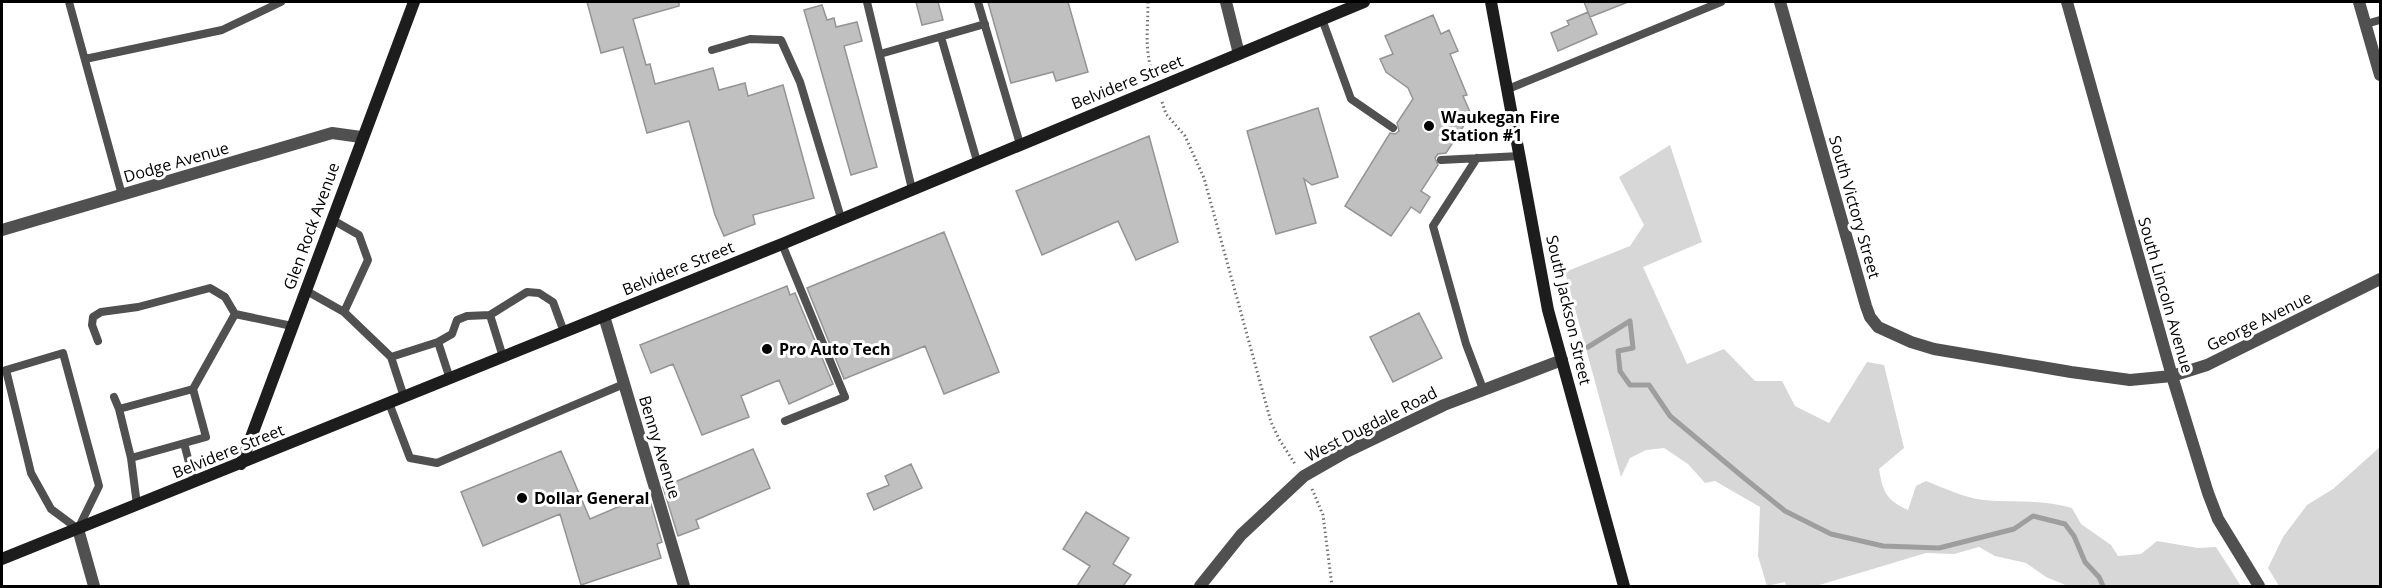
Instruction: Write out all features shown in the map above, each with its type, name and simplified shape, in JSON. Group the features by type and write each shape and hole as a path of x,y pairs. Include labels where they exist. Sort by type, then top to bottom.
{"main road":[{"name":"Glen Rock Avenue","path":"241,464 414,2"},
{"name":"Belvidere Street","path":"2,560 782,244 1364,2"},
{"name":"South Jackson Street","path":"1491,2 1541,277 1624,586"}],"street":[{"path":"1226,2 1239,54"},
{"name":"South Victory Street","path":"1780,2 1870,317 1878,327 1911,342 1969,354"},
{"name":"South Lincoln Avenue","path":"2067,2 2172,376 2208,493 2218,519 2259,586"},
{"path":"2359,2 2380,75"},
{"name":"Dodge Avenue","path":"2,230 332,133 362,137"},
{"name":"George Avenue","path":"1969,354 2130,380 2172,376 2207,365 2380,279"},
{"name":"Benny Avenue","path":"604,316 684,586"},
{"name":"West Dugdale Road","path":"1200,586 1240,535 1304,476 1388,430 1483,389 1562,360"},
{"path":"78,529 94,586"}],"lane":[{"path":"69,2 122,195"},
{"path":"85,59 222,30 280,2"},
{"path":"867,2 912,189"},
{"path":"978,2 1020,144"},
{"path":"1508,89 1721,2"},
{"path":"1322,19 1351,99 1394,128"},
{"path":"2366,24 2380,20"},
{"path":"880,54 985,24"},
{"path":"941,37 977,161"},
{"path":"712,50 750,39 781,40 800,82 841,218"},
{"path":"1441,160 1520,156"},
{"path":"1477,158 1433,226 1466,344 1483,389"},
{"path":"331,219 359,235 368,260 344,312"},
{"path":"782,244 845,397 785,421"},
{"path":"98,341 93,317 101,312 138,307 210,288 225,297 235,314 292,326"},
{"path":"305,290 344,312 391,357 404,397"},
{"path":"391,357 438,342 452,334 457,320 467,316 490,315 527,292 539,293 553,302 564,333"},
{"path":"119,409 130,410 168,400 182,396 193,389 235,314"},
{"path":"490,315 503,357"},
{"path":"438,342 450,379"},
{"path":"63,353 99,486 78,529 51,509 31,472 6,370 63,353"},
{"path":"389,404 410,458 437,463 624,384"},
{"path":"131,458 194,438 206,437 193,389"},
{"path":"114,397 131,458 137,505"},
{"path":"181,443 194,482"}],"path":[{"path":"1148,2 1146,41 1150,66"},
{"path":"1166,114 1185,136 1196,156 1271,422 1298,468"},
{"path":"1311,486 1323,515 1332,586"}],"shaded area":[{"path":"1670,145 1702,242 1643,267 1687,364 1724,349 1755,381 1782,381 1795,406 1829,423 1867,362 1884,365 1904,448 1879,469 1882,484 1890,499 1895,503 1908,510 1916,486 1926,481 1977,499 2061,505 2072,508 2081,524 2111,545 2118,556 2141,554 2157,541 2198,548 2216,547 2241,586 2068,586 2046,577 2026,563 1995,556 1979,547 1954,554 1926,553 1816,586 1786,586 1785,582 1767,586 1758,556 1760,507 1715,481 1705,483 1688,464 1664,448 1646,450 1630,458 1621,477 1565,272 1630,246 1644,225 1619,177"},
{"path":"2380,447 2380,586 2279,586 2268,568 2283,537 2307,505 2333,489"}],"building":[{"path":"587,2 679,2 679,6 633,19 646,65 650,64 655,84 713,68 719,90 745,83 748,96 783,85 814,198 753,215 755,224 724,236 715,215 689,121 647,133 623,47 601,53"},
{"path":"916,2 938,2 943,20 922,25"},
{"path":"988,2 1068,2 1088,72 1056,81 1053,72 1011,83"},
{"path":"1584,2 1628,2 1590,17"},
{"path":"822,5 827,20 834,18 836,27 857,22 862,41 844,46 877,167 851,175 804,10"},
{"path":"1588,12 1597,34 1558,51 1551,33 1569,25 1567,21"},
{"name":"Waukegan Fire Station #1","path":"1433,15 1441,34 1449,30 1458,51 1450,54 1467,95 1463,96 1470,112 1462,122 1465,124 1446,153 1438,154 1435,158 1438,165 1421,191 1430,197 1420,213 1411,207 1391,236 1345,206 1390,133 1395,134 1399,131 1397,123 1413,99 1408,88 1386,72 1380,59 1393,54 1385,36"},
{"path":"1318,108 1338,177 1312,185 1304,179 1316,223 1276,234 1247,131"},
{"path":"1149,136 1178,242 1136,260 1118,221 1042,255 1016,191"},
{"path":"944,232 999,372 944,394 925,346 844,379 807,288"},
{"path":"787,286 790,295 795,293 833,384 789,404 779,380 741,396 749,417 702,435 673,364 651,373 640,345"},
{"path":"1419,313 1442,358 1393,382 1370,337"},
{"path":"753,449 770,488 696,520 699,528 678,536 663,487"},
{"path":"561,451 590,519 648,494 662,542 657,544 661,558 581,585 560,514 483,546 461,492"},
{"path":"911,464 922,488 874,510 867,494 889,485 885,476"},
{"path":"1086,512 1129,538 1113,564 1131,575 1123,586 1077,586 1090,566 1063,549"}],"waterway":[{"path":"1588,347 1630,321 1633,348 1618,351 1620,371 1630,385 1649,385 1670,416 1743,477 1785,511 1831,534 1883,546 1939,548 2014,529 2033,516 2065,524 2074,536 2085,562 2099,577 2103,586"}],"place":[{"name":"Waukegan Fire Station #1","path":"1429,126"},
{"name":"Pro Auto Tech","path":"767,349"},
{"name":"Dollar General","path":"522,498"}]}
